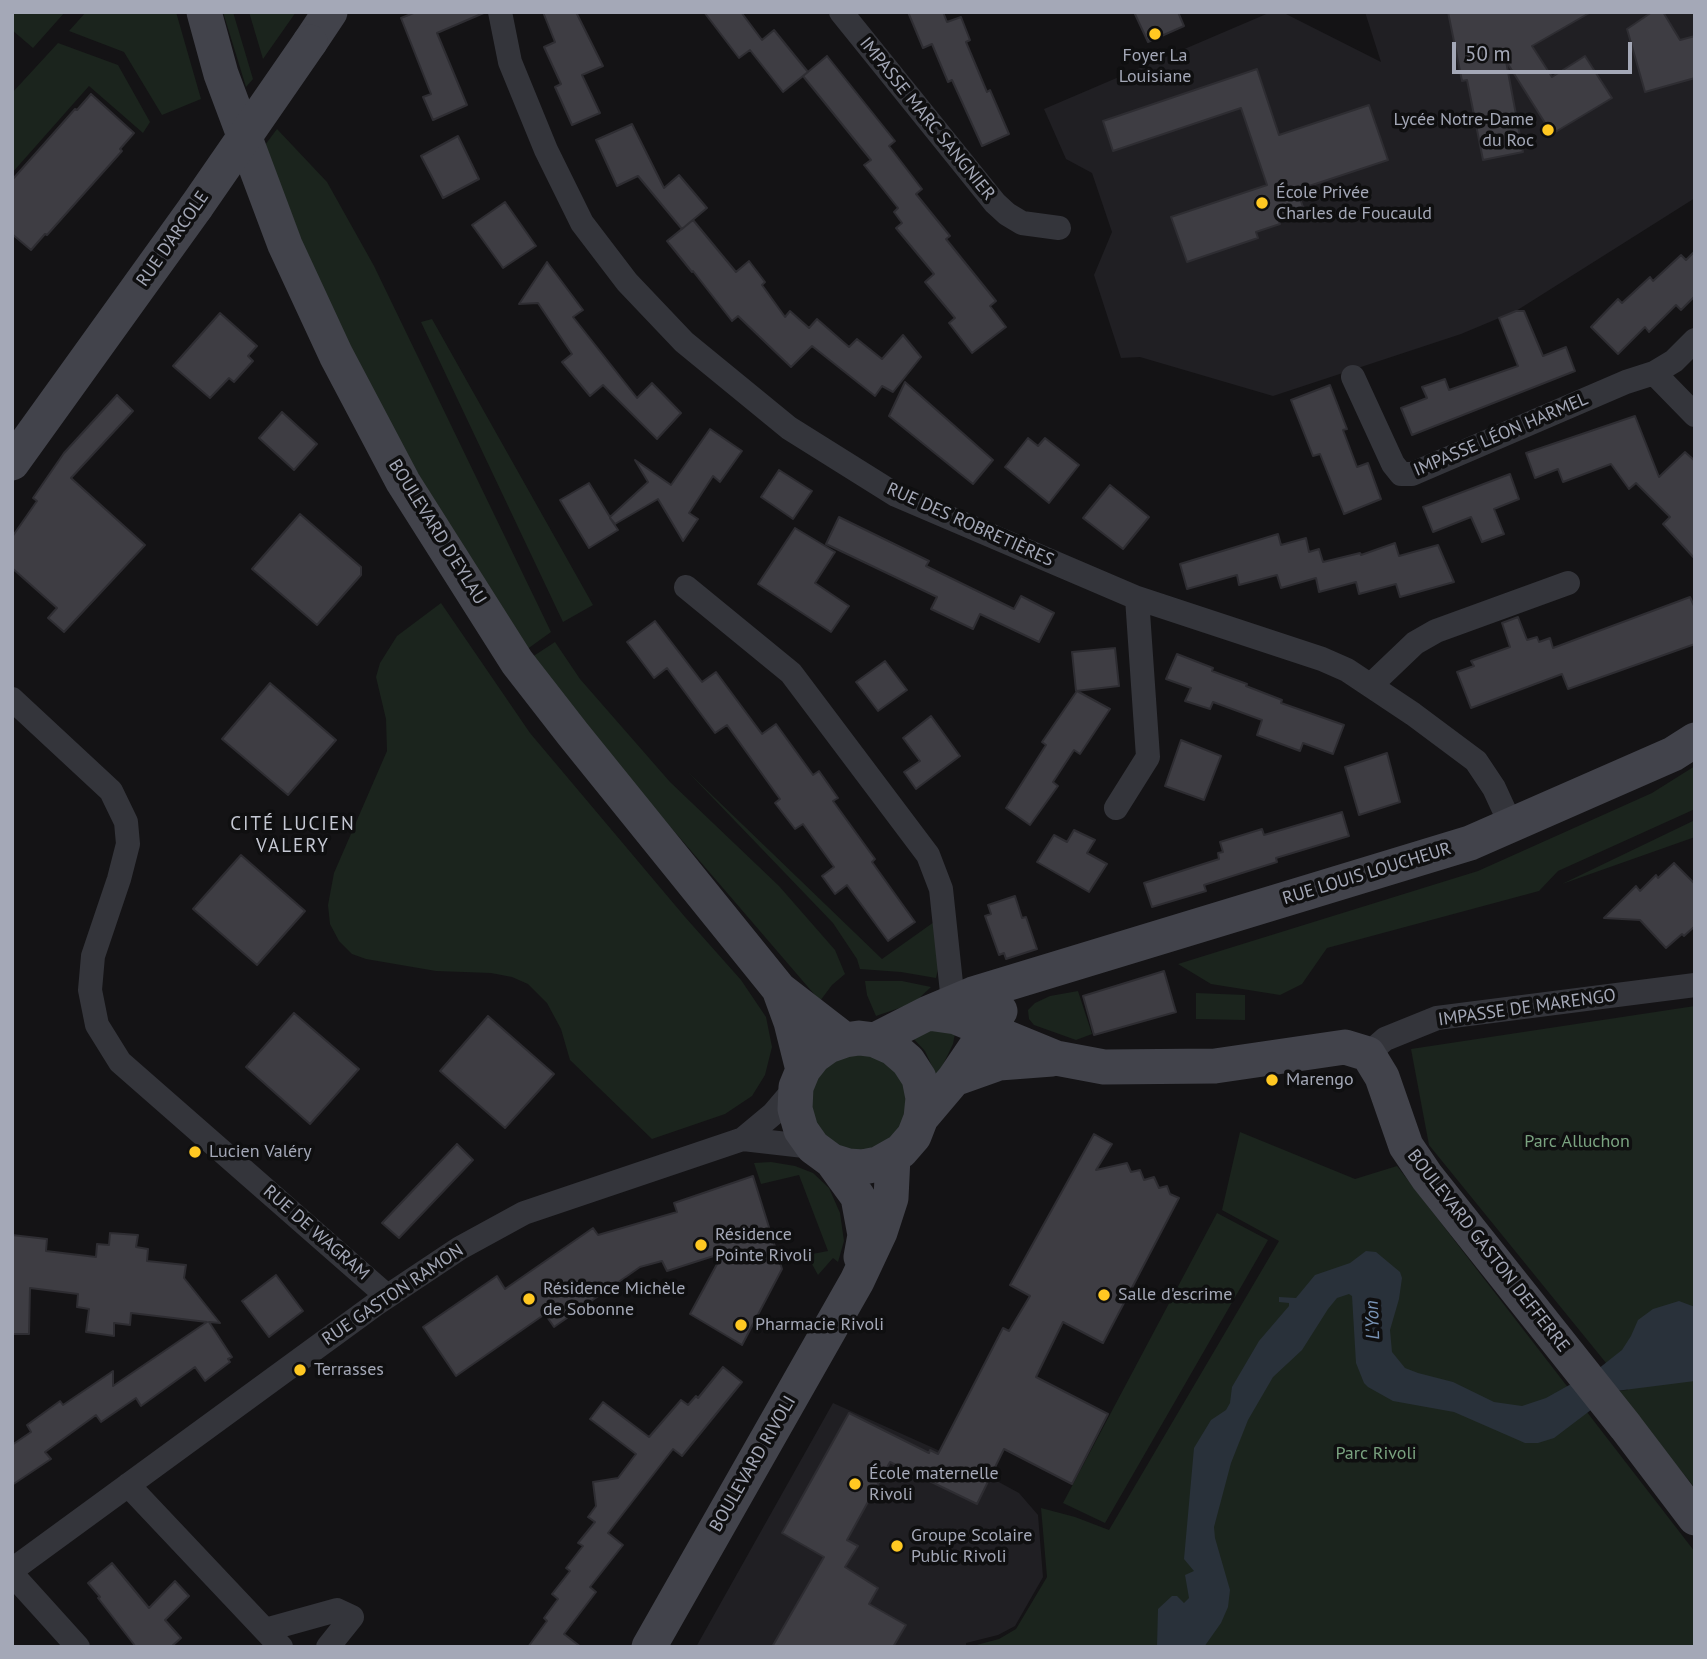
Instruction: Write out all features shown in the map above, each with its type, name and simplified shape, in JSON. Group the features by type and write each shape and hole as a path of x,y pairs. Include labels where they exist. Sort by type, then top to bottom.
{"main road":[{"name":"BOULEVARD D'EYLAU","path":"204,12 221,75 285,245 336,355 403,482 517,662 779,989 860,1040"},
{"name":"RUE D'ARCOLE","path":"12,463 196,207 330,12"},
{"name":"RUE LOUIS LOUCHEUR","path":"860,1040 941,1007 1028,978 1470,843 1673,754 1695,740"},
{"path":"921,1118 954,1079 987,1028 1028,978"},
{"name":"BOULEVARD D'EYLAU","path":"779,989 800,1078"},
{"path":"941,1007 956,1017 1056,1058 1104,1067 1215,1066 1345,1047 1368,1054"},
{"path":"860,1040 893,1048 908,1061 919,1078 923,1098 921,1118 914,1136 893,1157 863,1167 848,1166 823,1154 801,1130 795,1109 800,1078 814,1056 828,1046 860,1040"},
{"name":"BOULEVARD GASTON DEFFERRE","path":"1368,1054 1382,1077 1406,1146 1427,1177 1695,1518"},
{"path":"954,1079 999,1063 1056,1058"},
{"name":"BOULEVARD RIVOLI","path":"823,1154 858,1197 865,1235 857,1281"},
{"name":"BOULEVARD RIVOLI","path":"649,1647 857,1281 880,1232 891,1198 893,1157"}],"street":[{"name":"RUE DES ROBRETIÈRES","path":"500,12 510,61 545,150 582,223 627,282 684,342 789,428 896,495 1137,598 1322,659 1347,670 1476,761 1494,788 1511,825"},
{"name":"IMPASSE MARC SANGNIER","path":"841,12 995,203 1023,223 1059,228"},
{"name":"IMPASSE LÉON HARMEL","path":"1353,377 1393,464 1401,474 1412,474 1626,382 1654,373 1674,361 1695,340"},
{"path":"1654,373 1695,415"},
{"path":"1371,685 1415,643 1436,631 1568,583"},
{"path":"686,587 791,673 928,855 942,889 941,1007"},
{"path":"1116,808 1148,757 1137,598"},
{"name":"RUE DE WAGRAM","path":"12,699 101,780 111,791 126,822 128,844 93,956 90,989 97,1025 120,1062 387,1296"},
{"name":"IMPASSE DE MARENGO","path":"1368,1054 1385,1039 1437,1018 1695,985"},
{"name":"RUE GASTON RAMON","path":"12,1572 387,1296 460,1248 524,1213 743,1139 773,1114 800,1078"},
{"name":"RUE GASTON RAMON","path":"743,1139 823,1154"},
{"path":"128,1485 273,1639 337,1610 352,1617 328,1647"},
{"path":"12,1572 78,1647"}],"shaded area":[{"path":"1271,12 1282,12 1381,62 1365,12 1695,12 1695,198 1516,311 1461,334 1273,396 1140,357 1121,358 1094,275 1112,232 1092,173 1066,159 1044,109"},
{"name":"Groupe Scolaire Public Rivoli","path":"833,1403 949,1455 1019,1493 1038,1515 1043,1577 1015,1626 998,1635 966,1643 966,1647 696,1647"}],"green space":[{"path":"12,12 65,12 33,48 12,30"},
{"path":"86,12 176,12 201,99 162,115 124,52 69,31"},
{"path":"223,12 233,12 253,79 246,87"},
{"path":"249,12 296,12 263,59"},
{"path":"58,43 118,65 150,122 143,133 89,86 12,173 12,93"},
{"path":"277,129 327,182 374,266 551,632 526,650 461,550 380,407 311,265 265,145"},
{"path":"432,319 593,605 563,622 421,322"},
{"path":"441,603 530,733 741,980 766,1017 772,1047 765,1075 752,1096 725,1114 652,1139 570,1060 561,1029 547,1003 528,984 512,977 491,973 436,971 366,959 352,954 339,941 330,924 328,905 334,873 387,751 386,719 376,677 380,663 397,636"},
{"path":"555,642 580,679 670,782 779,886 835,950 845,974 820,1001 625,774 532,657"},
{"path":"1695,766 1695,809 1558,871 1539,891 1327,948 1302,984 1280,995 1211,984 1178,964 1478,871 1652,793"},
{"path":"688,772 882,959 934,922 940,960 936,978 860,969 857,959 833,923"},
{"path":"1695,820 1695,837 1562,884"},
{"path":"865,981 902,981 931,987 914,1003 876,1016 867,995"},
{"path":"1078,991 1092,1034 1076,1040 1034,1025 1029,1019 1028,1010 1035,1003 1050,996"},
{"path":"1196,993 1245,995 1245,1020 1196,1019"},
{"name":"Parc Alluchon","path":"1695,1006 1695,1488 1616,1391 1628,1390 1429,1145 1411,1049"},
{"path":"934,1026 956,1028 953,1044 937,1077 925,1051 910,1035"},
{"path":"880,1049 912,1096 897,1136 860,1154 832,1147 814,1126 804,1096 830,1053"},
{"name":"Parc Rivoli","path":"1240,1132 1355,1179 1397,1166 1695,1552 1695,1647 969,1647 999,1639 1016,1629 1047,1577 1041,1508 1109,1530 1279,1241 1222,1210"},
{"path":"771,1162 795,1166 813,1173 829,1188 840,1213 844,1241 838,1262 833,1258 818,1275 807,1255 828,1251 799,1175 761,1184 754,1163"},
{"path":"1217,1213 1268,1240 1105,1523 1063,1503"}],"water":[{"name":"L'Yon","path":"1366,1251 1376,1252 1400,1272 1402,1278 1390,1330 1392,1352 1405,1368 1453,1382 1494,1402 1522,1406 1546,1398 1598,1369 1622,1350 1638,1320 1653,1309 1679,1301 1695,1307 1695,1381 1616,1391 1554,1438 1538,1443 1525,1443 1454,1412 1393,1401 1368,1387 1356,1363 1352,1296 1349,1294 1337,1298 1302,1350 1273,1377 1248,1420 1231,1463 1214,1527 1230,1590 1228,1607 1221,1623 1204,1647 1157,1647 1158,1609 1172,1596 1177,1596 1184,1603 1189,1598 1185,1575 1194,1571 1184,1559 1194,1448 1211,1420 1226,1410 1230,1403 1232,1387 1259,1341 1289,1306 1289,1303 1279,1302 1279,1297 1296,1298 1315,1275 1350,1263"}],"building":[{"path":"416,12 486,12 437,33 467,105 433,120 423,97 431,94 401,18"},
{"path":"543,12 576,12 603,66 582,75 600,113 572,125 555,87 561,84 544,47 555,42"},
{"path":"704,12 741,12 762,40 774,30 808,72 783,92 750,50 739,58"},
{"path":"908,12 943,12 947,22 961,17 970,40 966,42 987,92 990,90 1009,134 982,146 952,80 948,82 932,44 923,48"},
{"name":"Foyer La Louisiane","path":"1134,12 1178,12 1184,26 1148,42"},
{"path":"1448,12 1591,12 1532,46 1552,77 1585,56 1612,98 1552,134 1506,61 1523,152 1483,160 1467,80 1462,81"},
{"path":"1652,12 1663,12 1680,40 1695,36 1695,78 1645,92 1627,29"},
{"path":"827,56 895,141 889,146 922,189 916,194 950,236 946,239 996,301 990,306 1006,327 972,353 949,323 955,318 925,282 934,274 896,228 902,223 894,212 898,208 864,165 871,160 803,76"},
{"path":"1257,69 1279,135 1369,105 1388,160 1297,190 1303,207 1277,216 1280,224 1256,232 1258,238 1187,262 1171,217 1267,185 1241,108 1113,151 1103,121"},
{"path":"91,94 134,133 120,149 122,151 31,250 12,234 12,180"},
{"path":"632,124 664,188 679,175 707,208 682,229 638,176 617,186 596,140"},
{"path":"458,136 479,179 443,198 421,156"},
{"path":"505,202 536,246 503,268 472,225"},
{"path":"693,220 736,272 749,261 765,282 762,285 785,317 790,311 809,328 817,319 849,347 857,339 882,359 903,335 921,357 893,392 882,386 875,396 812,346 791,367 738,316 732,321 667,241"},
{"path":"1695,251 1695,296 1681,310 1676,305 1649,332 1645,327 1618,354 1591,327 1618,299 1622,303 1650,277 1653,281 1681,255 1686,260"},
{"path":"547,262 583,310 573,317 637,398 652,383 681,413 657,439 603,385 590,396 562,362 572,354 538,303 519,304"},
{"path":"1516,311 1524,311 1543,356 1566,347 1575,371 1412,435 1401,408 1427,398 1422,387 1445,379 1449,390 1518,366 1499,318"},
{"path":"220,313 257,346 248,356 253,361 234,382 229,378 210,398 173,366"},
{"path":"905,382 993,460 973,484 889,416"},
{"path":"1330,385 1347,429 1343,430 1357,467 1368,463 1381,499 1344,514 1320,454 1313,456 1291,400"},
{"path":"117,395 133,411 71,478 145,545 64,632 48,618 57,608 12,568 12,537 37,501 33,498 64,453"},
{"path":"282,412 317,444 294,470 259,438"},
{"path":"1635,416 1659,477 1685,452 1695,461 1695,559 1663,524 1670,517 1636,483 1629,489 1611,464 1563,482 1558,469 1535,478 1526,453"},
{"path":"710,429 742,451 720,482 713,476 689,513 698,519 683,541 658,499 615,524 610,518 618,530 589,548 560,500 589,483 610,517 648,482 635,460 671,485"},
{"path":"1028,438 1038,446 1045,438 1079,465 1049,503 1005,467"},
{"path":"779,470 812,491 793,519 761,497"},
{"path":"1510,474 1519,499 1494,509 1504,534 1482,542 1471,517 1433,532 1423,507"},
{"path":"1110,485 1149,517 1123,549 1083,518"},
{"path":"300,514 361,567 361,575 317,625 252,569"},
{"path":"839,517 929,561 926,566 1014,609 1021,596 1054,613 1039,642 980,614 973,629 931,609 937,597 826,544"},
{"path":"795,528 835,552 815,583 849,606 831,632 758,584"},
{"path":"1278,534 1281,545 1306,538 1309,552 1319,549 1323,562 1360,553 1361,555 1395,543 1399,556 1438,545 1454,582 1400,597 1396,584 1359,594 1356,582 1319,592 1316,578 1281,588 1277,575 1239,585 1237,575 1187,589 1180,564"},
{"path":"1690,597 1695,608 1695,644 1568,689 1562,674 1471,708 1457,672 1474,666 1471,661 1510,647 1502,623 1518,617 1527,640 1537,637 1539,642 1550,638 1553,648"},
{"path":"655,621 702,682 716,672 762,734 776,724 813,775 819,771 838,798 833,801 875,859 872,862 915,922 888,941 847,885 835,894 822,876 834,867 803,824 795,829 775,803 780,799 727,725 715,733 667,668 654,678 627,642"},
{"path":"1115,648 1119,686 1076,691 1072,652"},
{"path":"1177,654 1282,700 1281,703 1344,725 1333,754 1303,743 1300,751 1257,735 1262,720 1213,702 1210,709 1185,701 1191,688 1166,679"},
{"path":"885,661 907,690 878,711 856,682"},
{"path":"270,683 336,740 288,795 222,739"},
{"path":"1077,691 1110,709 1080,754 1074,750 1053,782 1058,786 1030,825 1006,808 1046,745 1042,742"},
{"path":"931,716 960,756 916,789 904,772 920,761 903,738"},
{"path":"1181,740 1221,756 1204,800 1165,786"},
{"path":"1387,753 1400,802 1359,815 1345,767"},
{"path":"1342,812 1349,836 1276,858 1277,862 1204,885 1206,891 1152,907 1144,883 1219,859 1218,853 1223,852 1220,842 1262,829 1264,835"},
{"path":"1074,830 1095,840 1087,853 1107,864 1089,892 1037,862 1054,835 1067,842"},
{"path":"241,855 305,911 257,965 193,909"},
{"path":"1674,863 1695,884 1695,926 1684,936 1682,934 1666,948 1640,920 1604,918 1636,886 1640,891 1656,875 1658,878"},
{"path":"1015,896 1022,918 1026,917 1037,949 1006,959 1004,953 999,955 985,916 991,914 988,905"},
{"path":"1164,971 1176,1012 1094,1035 1083,996"},
{"path":"294,1013 359,1069 310,1124 246,1067"},
{"path":"488,1016 554,1074 505,1128 440,1071"},
{"path":"1094,1134 1112,1144 1096,1170 1127,1163 1131,1172 1140,1170 1144,1180 1154,1177 1159,1188 1167,1186 1170,1194 1179,1198 1103,1343 1063,1322 1036,1377 1108,1414 1072,1484 1004,1449 977,1504 890,1462 847,1540 858,1546 845,1567 878,1588 869,1604 906,1625 893,1647 772,1647 824,1557 782,1533 849,1413 929,1453 930,1450 938,1454 1003,1328 1009,1331 1030,1296 1010,1285"},
{"path":"457,1144 473,1160 399,1238 382,1223"},
{"path":"753,1176 782,1269 742,1345 690,1314 723,1253 667,1271 662,1261 640,1267 554,1327 545,1314 456,1376 423,1327 497,1276 505,1289 593,1228 598,1235 677,1212 674,1203"},
{"path":"110,1233 138,1235 136,1247 148,1249 147,1261 186,1265 184,1278 220,1323 209,1322 232,1357 228,1359 230,1362 205,1381 195,1367 141,1406 136,1398 101,1422 96,1415 45,1452 51,1459 12,1485 12,1445 31,1432 27,1425 60,1401 63,1405 113,1371 113,1386 207,1322 131,1313 130,1325 114,1323 114,1336 86,1332 89,1309 77,1307 78,1294 30,1288 29,1334 12,1334 12,1235 47,1239 46,1251 96,1257 97,1244 109,1245"},
{"path":"276,1275 303,1311 269,1337 242,1301"},
{"path":"723,1367 742,1382 682,1456 673,1449 608,1533 623,1545 590,1587 596,1592 564,1634 581,1647 528,1647 547,1621 544,1618 558,1599 552,1594 570,1571 566,1568 583,1546 578,1543 595,1522 588,1517 596,1506 593,1482 618,1478 636,1454 590,1419 603,1402 649,1437 681,1400 688,1405 696,1396 698,1398"},
{"path":"112,1563 149,1608 175,1581 189,1596 165,1620 181,1638 171,1647 136,1647 98,1598 100,1597 88,1583"}],"place":[{"name":"Foyer La Louisiane","path":"1155,34"},
{"name":"Lycée Notre-Dame du Roc","path":"1548,130"},
{"name":"École Privée Charles de Foucauld","path":"1262,203"},
{"name":"Marengo","path":"1272,1080"},
{"name":"Lucien Valéry","path":"195,1152"},
{"name":"Résidence Pointe Rivoli","path":"701,1245"},
{"name":"Salle d'escrime","path":"1104,1295"},
{"name":"Résidence Michèle de Sobonne","path":"529,1299"},
{"name":"Pharmacie Rivoli","path":"741,1325"},
{"name":"Terrasses","path":"300,1370"},
{"name":"École maternelle Rivoli","path":"855,1484"},
{"name":"Groupe Scolaire Public Rivoli","path":"897,1546"}],"district":[{"name":"CITÉ LUCIEN VALERY","path":"293,836"}]}
